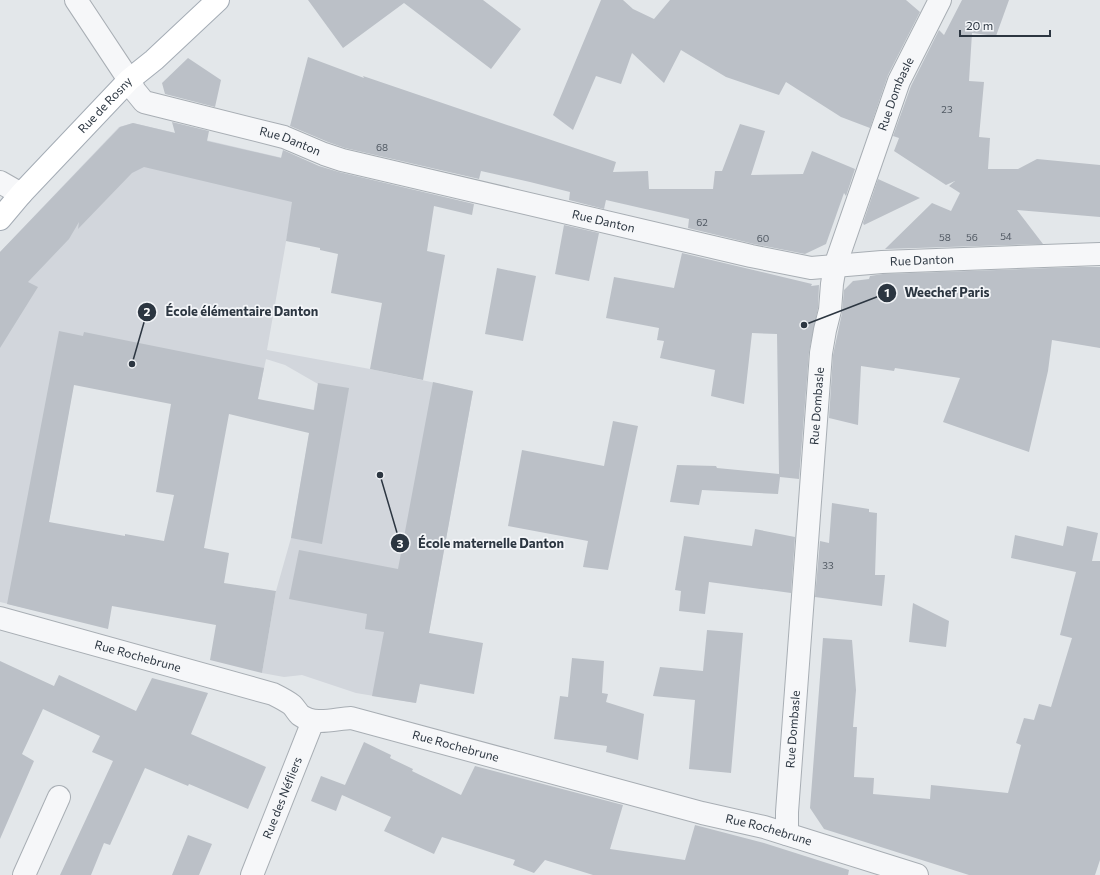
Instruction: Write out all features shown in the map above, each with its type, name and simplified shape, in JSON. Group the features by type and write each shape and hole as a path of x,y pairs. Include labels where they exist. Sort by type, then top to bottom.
{"main road":[{"name":"Rue de Rosny","path":"0,219 21,194 129,80 154,60 218,0"}],"street":[{"name":"Rue Danton","path":"76,0 129,80 134,92 144,102 284,137 342,160 751,256 811,268 882,262 1100,254"},
{"name":"Rue Dombasle","path":"787,834 788,796 821,353 824,330 830,310 835,266 899,81 940,0"},
{"path":"0,182 21,194"},
{"name":"Rue Rochebrune","path":"0,618 273,694 291,704 300,715 313,721 329,721 351,718 702,813 787,834 917,875"},
{"name":"Rue des Néfliers","path":"252,875 313,721"},
{"path":"24,875 59,797"}],"shaded area":[{"path":"133,123 300,162 267,350 370,369 473,391 416,703 356,693 302,675 284,677 262,673 276,591 291,538 318,384 285,365 266,359 256,407 76,371 33,610 0,602 0,252 119,127"}],"building":[{"path":"308,0 483,0 521,29 491,69 404,3 343,48"},
{"path":"601,0 623,0 633,9 654,19 670,0 906,0 920,12 888,75 870,128 841,117 786,82 779,95 726,77 681,50 664,83 632,53 621,84 596,76 573,130 553,115"},
{"path":"962,0 1009,0 996,36 972,33 969,81 984,82 979,137 990,138 988,169 1018,169 1037,159 1100,165 1100,217 1017,210 1043,244 885,249 932,203 951,211 960,193 949,186 955,181 946,185 894,151 899,138 893,136 911,86 939,30 944,35"},
{"path":"308,57 364,78 363,76 616,162 613,172 648,171 649,189 713,189 715,171 722,171 740,124 765,131 751,175 803,174 812,151 855,169 846,196 844,193 826,244 805,254 754,244 688,228 689,219 606,200 604,209 569,200 570,192 530,182 481,171 479,179 345,148 328,142 290,126"},
{"path":"188,58 221,80 215,107 165,94 162,83"},
{"path":"172,122 209,131 207,141 281,158 283,150 319,166 339,172 474,204 472,215 434,206 427,251 445,255 423,380 370,369 382,303 331,293 338,254 320,250 320,248 286,241 292,202 144,167 132,173 78,229 79,222 69,239 28,282 38,287 0,348 0,252 120,127 133,123 175,133"},
{"path":"878,179 920,198 864,225 863,223"},
{"path":"564,225 599,233 589,281 555,274"},
{"path":"682,253 812,284 811,286 819,285 818,308 809,352 799,479 780,477 778,494 702,490 699,505 670,502 677,465 716,466 717,468 779,474 777,334 752,333 744,404 711,396 715,370 660,358 664,341 657,340 659,328 606,318 614,277 674,288"},
{"path":"1100,267 1100,348 1052,340 1048,371 1029,452 943,422 960,378 895,368 894,371 861,366 858,425 829,418 833,355 842,313 844,290 853,281 869,279 870,276 883,274"},
{"path":"497,268 536,276 523,341 485,334"},
{"path":"59,331 83,336 84,332 264,368 258,399 314,410 318,383 349,388 322,544 291,538 309,433 229,414 204,548 229,553 224,583 276,591 262,673 210,660 216,625 112,606 108,629 7,604","holes":["74,385 171,404 156,492 174,495 164,541 125,534 125,536 49,522"]},
{"path":"433,382 473,391 429,633 483,643 474,694 420,684 416,703 372,696 384,632 365,629 367,614 289,599 299,550 398,569"},
{"path":"613,421 638,426 608,570 583,567 588,541 508,526 522,450 604,466"},
{"path":"832,503 869,509 869,512 877,513 875,575 885,575 882,606 815,597 820,541 829,543"},
{"path":"1067,526 1098,533 1092,561 1100,561 1100,860 1095,875 969,875 824,829 810,808 823,638 852,640 856,690 853,727 857,727 854,777 874,778 873,794 930,799 931,785 1008,793 1021,745 1016,743 1024,718 1034,720 1039,704 1051,707 1072,638 1060,635 1076,572 1011,558 1015,535 1063,546"},
{"path":"755,529 795,537 791,593 709,582 705,614 679,611 681,591 675,590 684,536 752,546"},
{"path":"913,603 949,621 946,647 909,642"},
{"path":"707,630 743,633 731,773 689,769 695,700 653,696 660,667 703,671"},
{"path":"572,658 604,661 602,693 608,694 606,702 644,714 638,760 606,752 607,746 554,739 560,696 568,697"},
{"path":"0,661 54,686 59,675 136,711 152,678 208,693 191,734 266,767 248,809 189,784 188,786 145,768 110,845 104,843 91,875 60,875 113,761 92,752 100,736 43,709 22,754 34,761 0,839"},
{"path":"364,742 391,755 390,758 413,769 412,771 461,795 475,766 623,805 610,849 685,860 695,825 764,843 849,870 848,875 593,875 545,860 534,873 513,865 515,860 442,837 434,854 384,831 391,817 342,795 336,811 311,801 321,776 345,785"},
{"path":"188,835 212,844 199,875 172,875"}],"place":[{"name":"Weechef Paris","path":"804,325"},
{"name":"École élémentaire Danton","path":"132,364"},
{"name":"École maternelle Danton","path":"380,475"}]}
